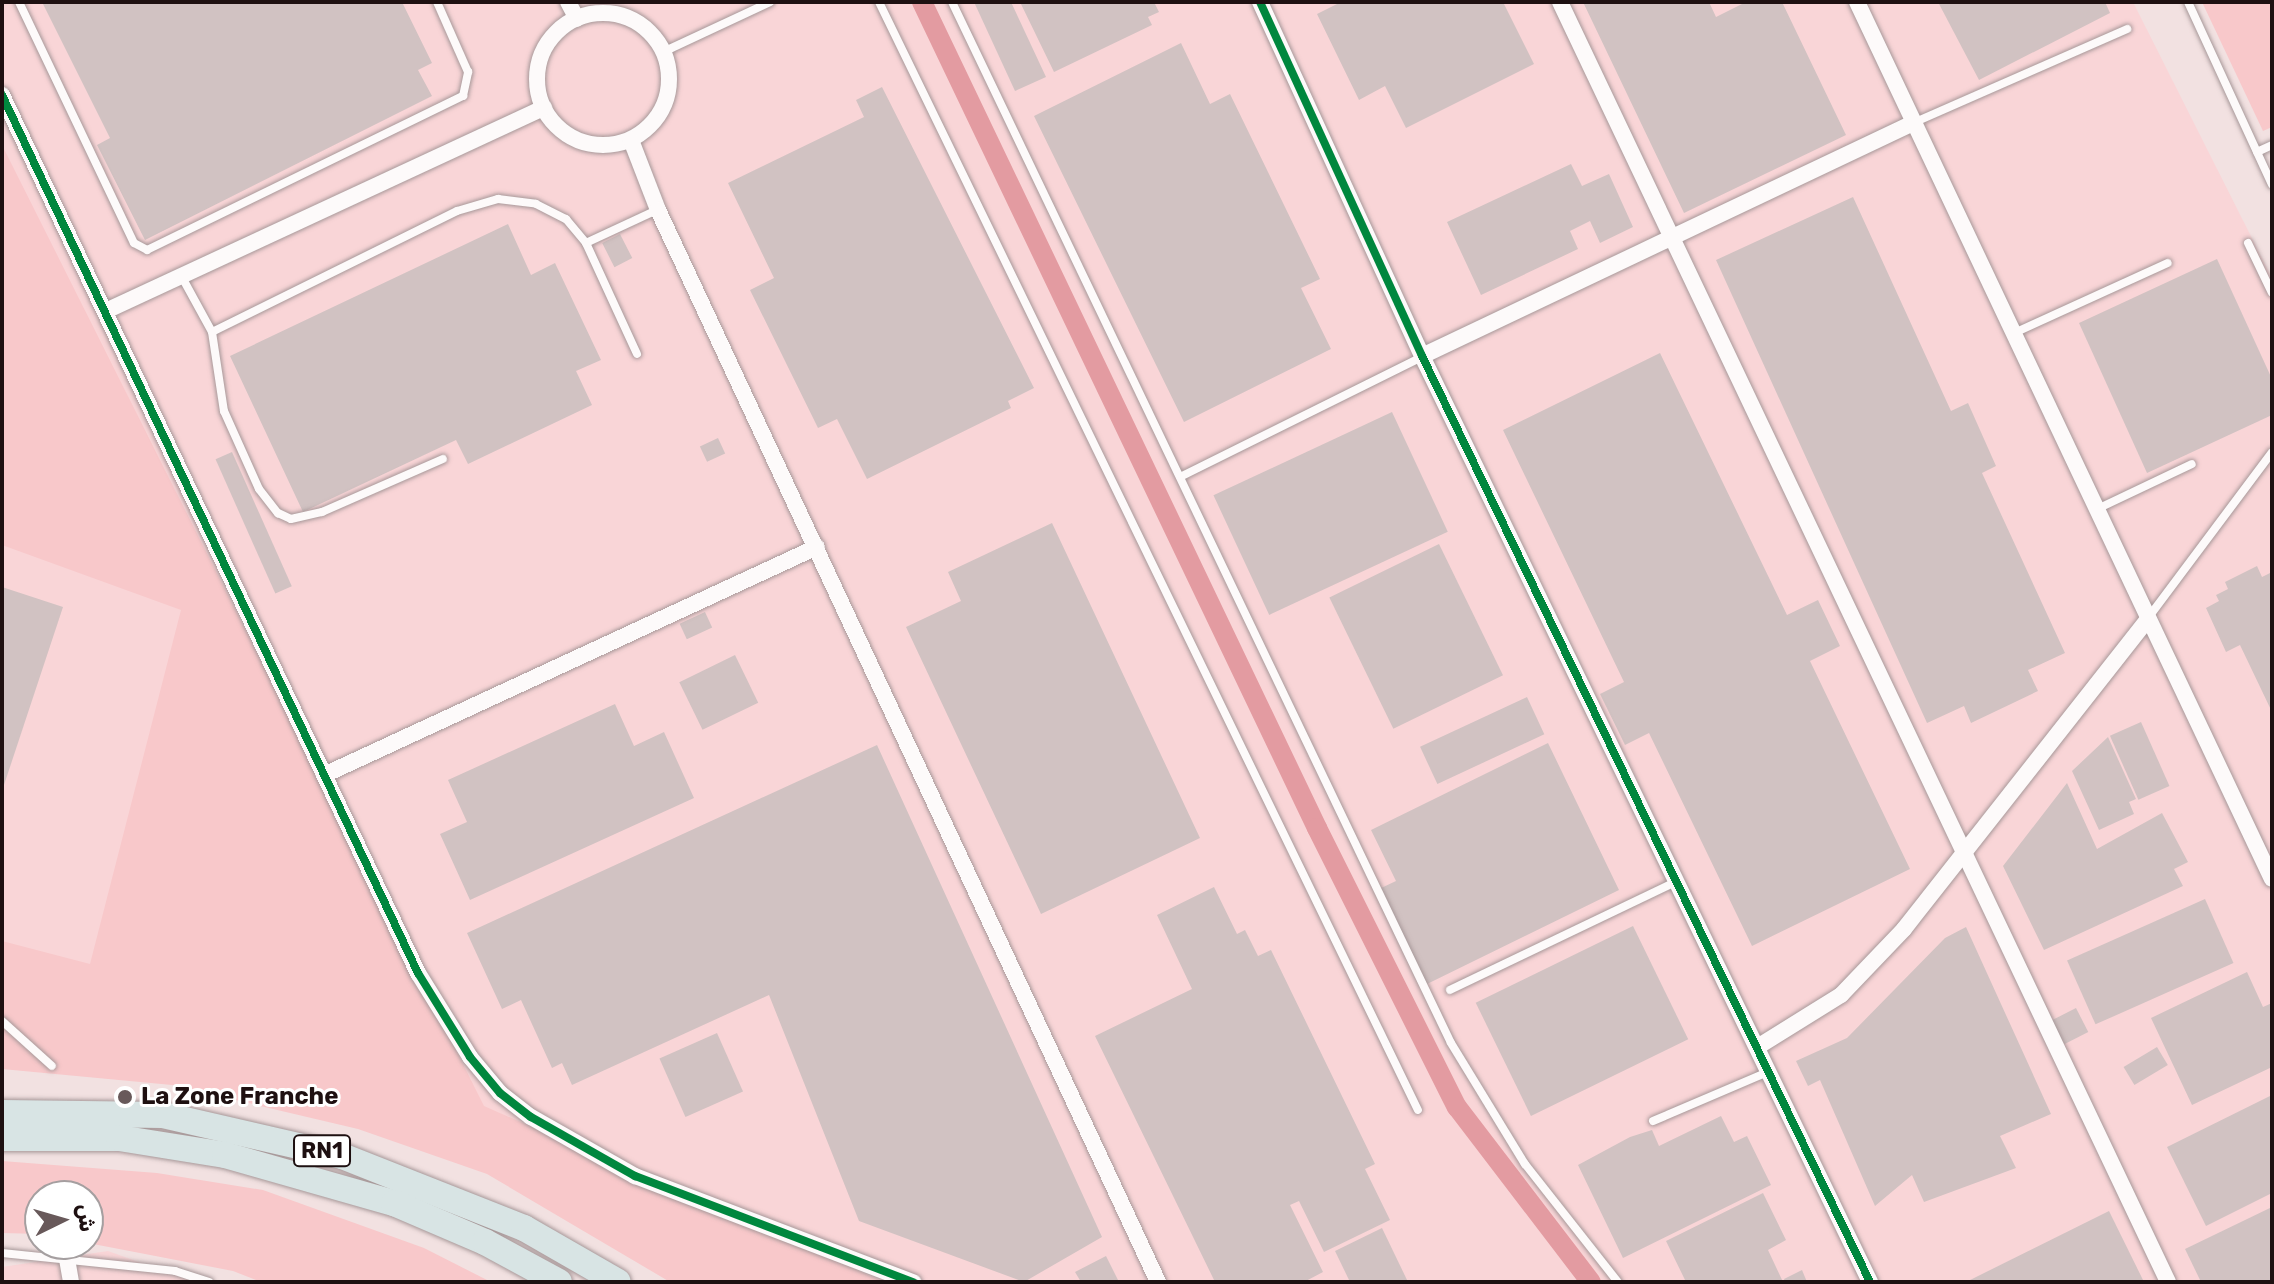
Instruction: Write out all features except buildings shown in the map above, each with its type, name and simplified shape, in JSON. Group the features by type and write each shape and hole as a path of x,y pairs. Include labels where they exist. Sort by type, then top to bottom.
{"highway":[{"name":"RN1","path":"2,1113 163,1115 329,1153 524,1228 618,1282"},
{"name":"RN1","path":"2,1138 119,1138 239,1159 394,1203 485,1242 559,1282"}],"street":[{"path":"568,2 577,19"},
{"path":"1260,2 1422,356 1771,1070 1870,1282"},
{"path":"1560,2 2168,1282"},
{"path":"1857,2 2147,620 2270,872"},
{"path":"617,14 644,28 663,52 668,93 661,112 631,140 606,145 581,142 566,134 544,108 538,79 544,49 577,19 617,14"},
{"path":"2,95 418,973 470,1057 500,1093 560,1138 635,1176 913,1282"},
{"path":"106,311 183,279 544,108"},
{"path":"1422,356 1913,123"},
{"path":"631,140 658,210 1158,1282"},
{"path":"324,775 817,547"},
{"path":"1759,1046 1841,995 1904,929 2147,620"},
{"path":"67,1260 71,1282"}],"lane":[{"path":"19,2 134,243 147,250 463,96 468,72 437,2"},
{"path":"663,52 770,2"},
{"path":"879,2 1418,1110"},
{"path":"952,2 1182,476 1451,1043 1525,1164 1618,1282"},
{"path":"2188,2 2272,185"},
{"path":"1913,123 2127,29"},
{"path":"2257,152 2272,145"},
{"path":"212,332 482,201 536,204 566,219 586,243 637,354"},
{"path":"586,243 658,210"},
{"path":"2248,243 2272,293"},
{"path":"2012,334 2168,263"},
{"path":"183,279 212,332 224,411 259,489 278,513 291,519 322,512 443,459"},
{"path":"1182,476 1422,356"},
{"path":"2147,620 2272,452"},
{"path":"2095,510 2192,464"},
{"path":"1450,990 1679,881"},
{"path":"2,1021 52,1066"},
{"path":"1653,1121 1771,1070"},
{"path":"2,1253 24,1255"},
{"path":"76,1260 175,1271 209,1282"}],"shaded area":[{"path":"2,2 2133,2 2272,278 2272,1282 836,1282 2,955"},
{"path":"2202,2 2272,2 2272,127 2263,131"},
{"path":"2,145 484,1106 884,1282 670,1282 487,1174 358,1129 172,1085 2,1069 2,941 90,964 181,610 2,545"},
{"path":"2,1161 157,1173 263,1190 424,1248 491,1282 261,1282 233,1271 104,1246 104,1180 24,1180 24,1234 2,1233"},
{"path":"104,1252 195,1282 2,1282 2,1267 48,1260 104,1260"}],"waterway":[{"path":"922,2 1317,828 1457,1107 1591,1282"}],"cycle path":[{"path":"1260,2 1422,356 1870,1282"},
{"path":"2,95 418,973 470,1057 500,1093 531,1117 635,1176 913,1282"}],"place":[{"name":"La Zone Franche","path":"125,1097"}]}
